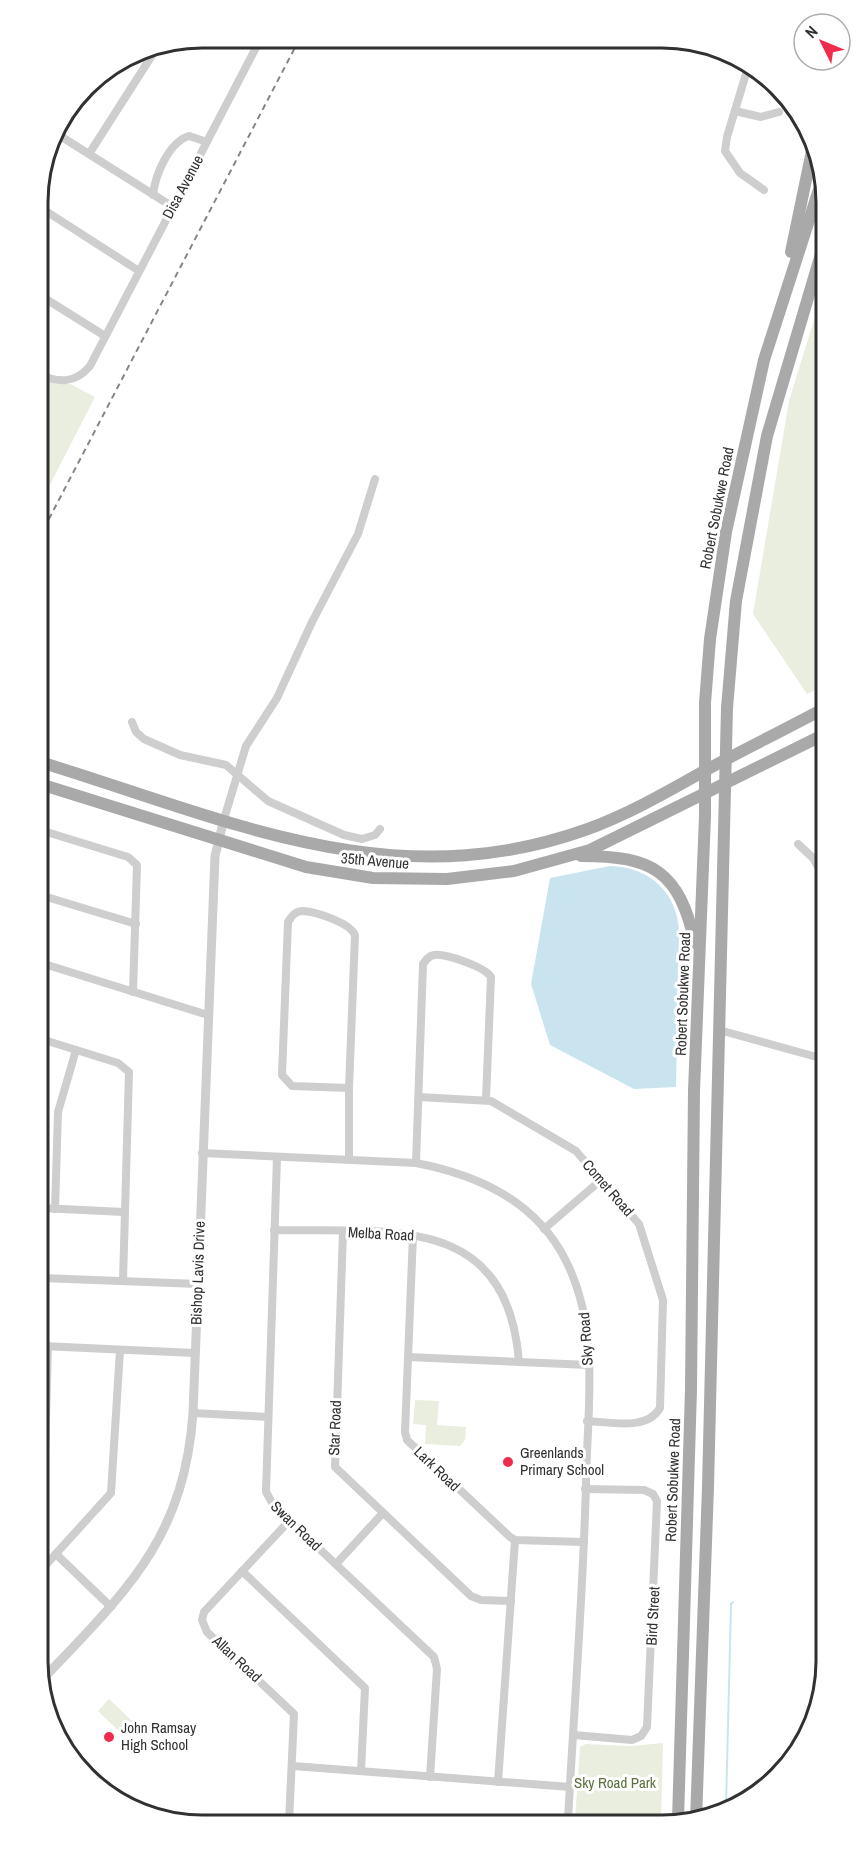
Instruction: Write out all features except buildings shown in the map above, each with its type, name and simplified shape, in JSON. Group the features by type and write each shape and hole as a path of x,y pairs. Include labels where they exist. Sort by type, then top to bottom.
{"main road":[{"path":"778,309 810,160"},
{"name":"Robert Sobukwe Road","path":"678,1814 708,672 718,575 738,469 778,309 816,198"},
{"path":"696,1811 726,759 733,624 746,543 774,410 816,271"},
{"name":"35th Avenue","path":"48,764 298,842 355,853 418,858 522,847 586,829 704,772 816,713"},
{"name":"35th Avenue","path":"48,786 306,867 341,874 402,880 447,879 494,874 574,856 610,841 816,738"},
{"path":"574,856 625,858 644,864 665,878 684,902 699,959"}],"street":[{"name":"Disa Avenue","path":"48,377 58,381 76,378 90,366 256,48"},
{"path":"89,154 151,57"},
{"path":"746,73 725,151 740,173 764,190"},
{"path":"735,111 761,117 779,112"},
{"path":"153,195 156,176 180,140 189,136 207,142"},
{"path":"63,138 172,207"},
{"path":"48,212 139,271"},
{"path":"48,300 105,336"},
{"path":"224,819 250,738 277,698 312,622 358,534 375,479"},
{"path":"132,722 136,732 144,738 180,755 220,762 238,773 268,801 344,835 362,838 375,835 380,829"},
{"name":"Bishop Lavis Drive","path":"49,1673 111,1607 146,1564 173,1513 185,1471 193,1413 214,856 224,819"},
{"path":"48,833 134,860 138,869 134,992"},
{"path":"798,844 816,863"},
{"path":"48,897 136,924"},
{"path":"349,1088 292,1086 282,1076 288,922 293,914 302,911 346,924 355,935 349,1088 349,1160"},
{"path":"416,1163 423,964 428,957 436,954 481,967 491,977 486,1099"},
{"path":"48,965 208,1015"},
{"path":"719,1030 816,1057"},
{"path":"48,1041 118,1062 129,1072 123,1281"},
{"path":"55,1209 59,1105 76,1050"},
{"name":"Comet Road","path":"418,1097 486,1099 569,1146 639,1224 663,1300 660,1408 654,1418 645,1422 587,1421"},
{"name":"Sky Road","path":"202,1153 416,1163 447,1169 492,1186 520,1205 544,1229 566,1261 583,1300 588,1324 589,1365 584,1542 568,1815"},
{"name":"Swan Road","path":"277,1157 266,1492 271,1503 435,1661 430,1777"},
{"path":"544,1229 601,1180"},
{"path":"48,1208 124,1212"},
{"name":"Melba Road","path":"274,1230 413,1234 455,1248 487,1271 503,1293 512,1316 519,1362"},
{"name":"Star Road","path":"343,1232 334,1464 339,1473 471,1596 481,1600 511,1601"},
{"name":"Lark Road","path":"413,1234 405,1432 407,1440 504,1533 515,1540"},
{"path":"48,1278 198,1284"},
{"path":"48,1346 195,1353"},
{"path":"48,1563 111,1493 120,1350"},
{"path":"408,1358 589,1365"},
{"path":"193,1413 268,1417"},
{"name":"Bird Street","path":"574,1736 632,1740 644,1734 647,1727 652,1651 657,1501 653,1494 644,1490 585,1489"},
{"path":"336,1564 382,1514"},
{"name":"Allan Road","path":"290,1520 204,1612 202,1624 207,1632 294,1714 290,1815"},
{"path":"498,1782 515,1540 584,1542"},
{"path":"56,1554 111,1607"},
{"path":"242,1571 365,1688 361,1771"},
{"path":"293,1767 570,1786"}],"green space":[{"path":"816,313 816,690 807,694 753,614 789,401"},
{"path":"48,381 56,384 70,384 95,397 48,488"},
{"path":"415,1400 439,1401 437,1425 466,1427 465,1440 460,1446 425,1444 426,1425 413,1424"},
{"path":"109,1699 133,1722 122,1734 98,1711"},
{"name":"Sky Road Park","path":"663,1743 661,1815 575,1815 580,1747 586,1744 631,1746"}],"water":[{"path":"610,866 638,871 649,877 667,894 677,919 679,933 676,1087 634,1089 550,1045 531,984 550,878"}],"waterway":[{"path":"726,1800 731,1604 733,1602"}],"railway":[{"path":"48,521 295,48"}],"place":[{"name":"Greenlands Primary School","path":"508,1462"},
{"name":"John Ramsay High School","path":"109,1737"}]}
